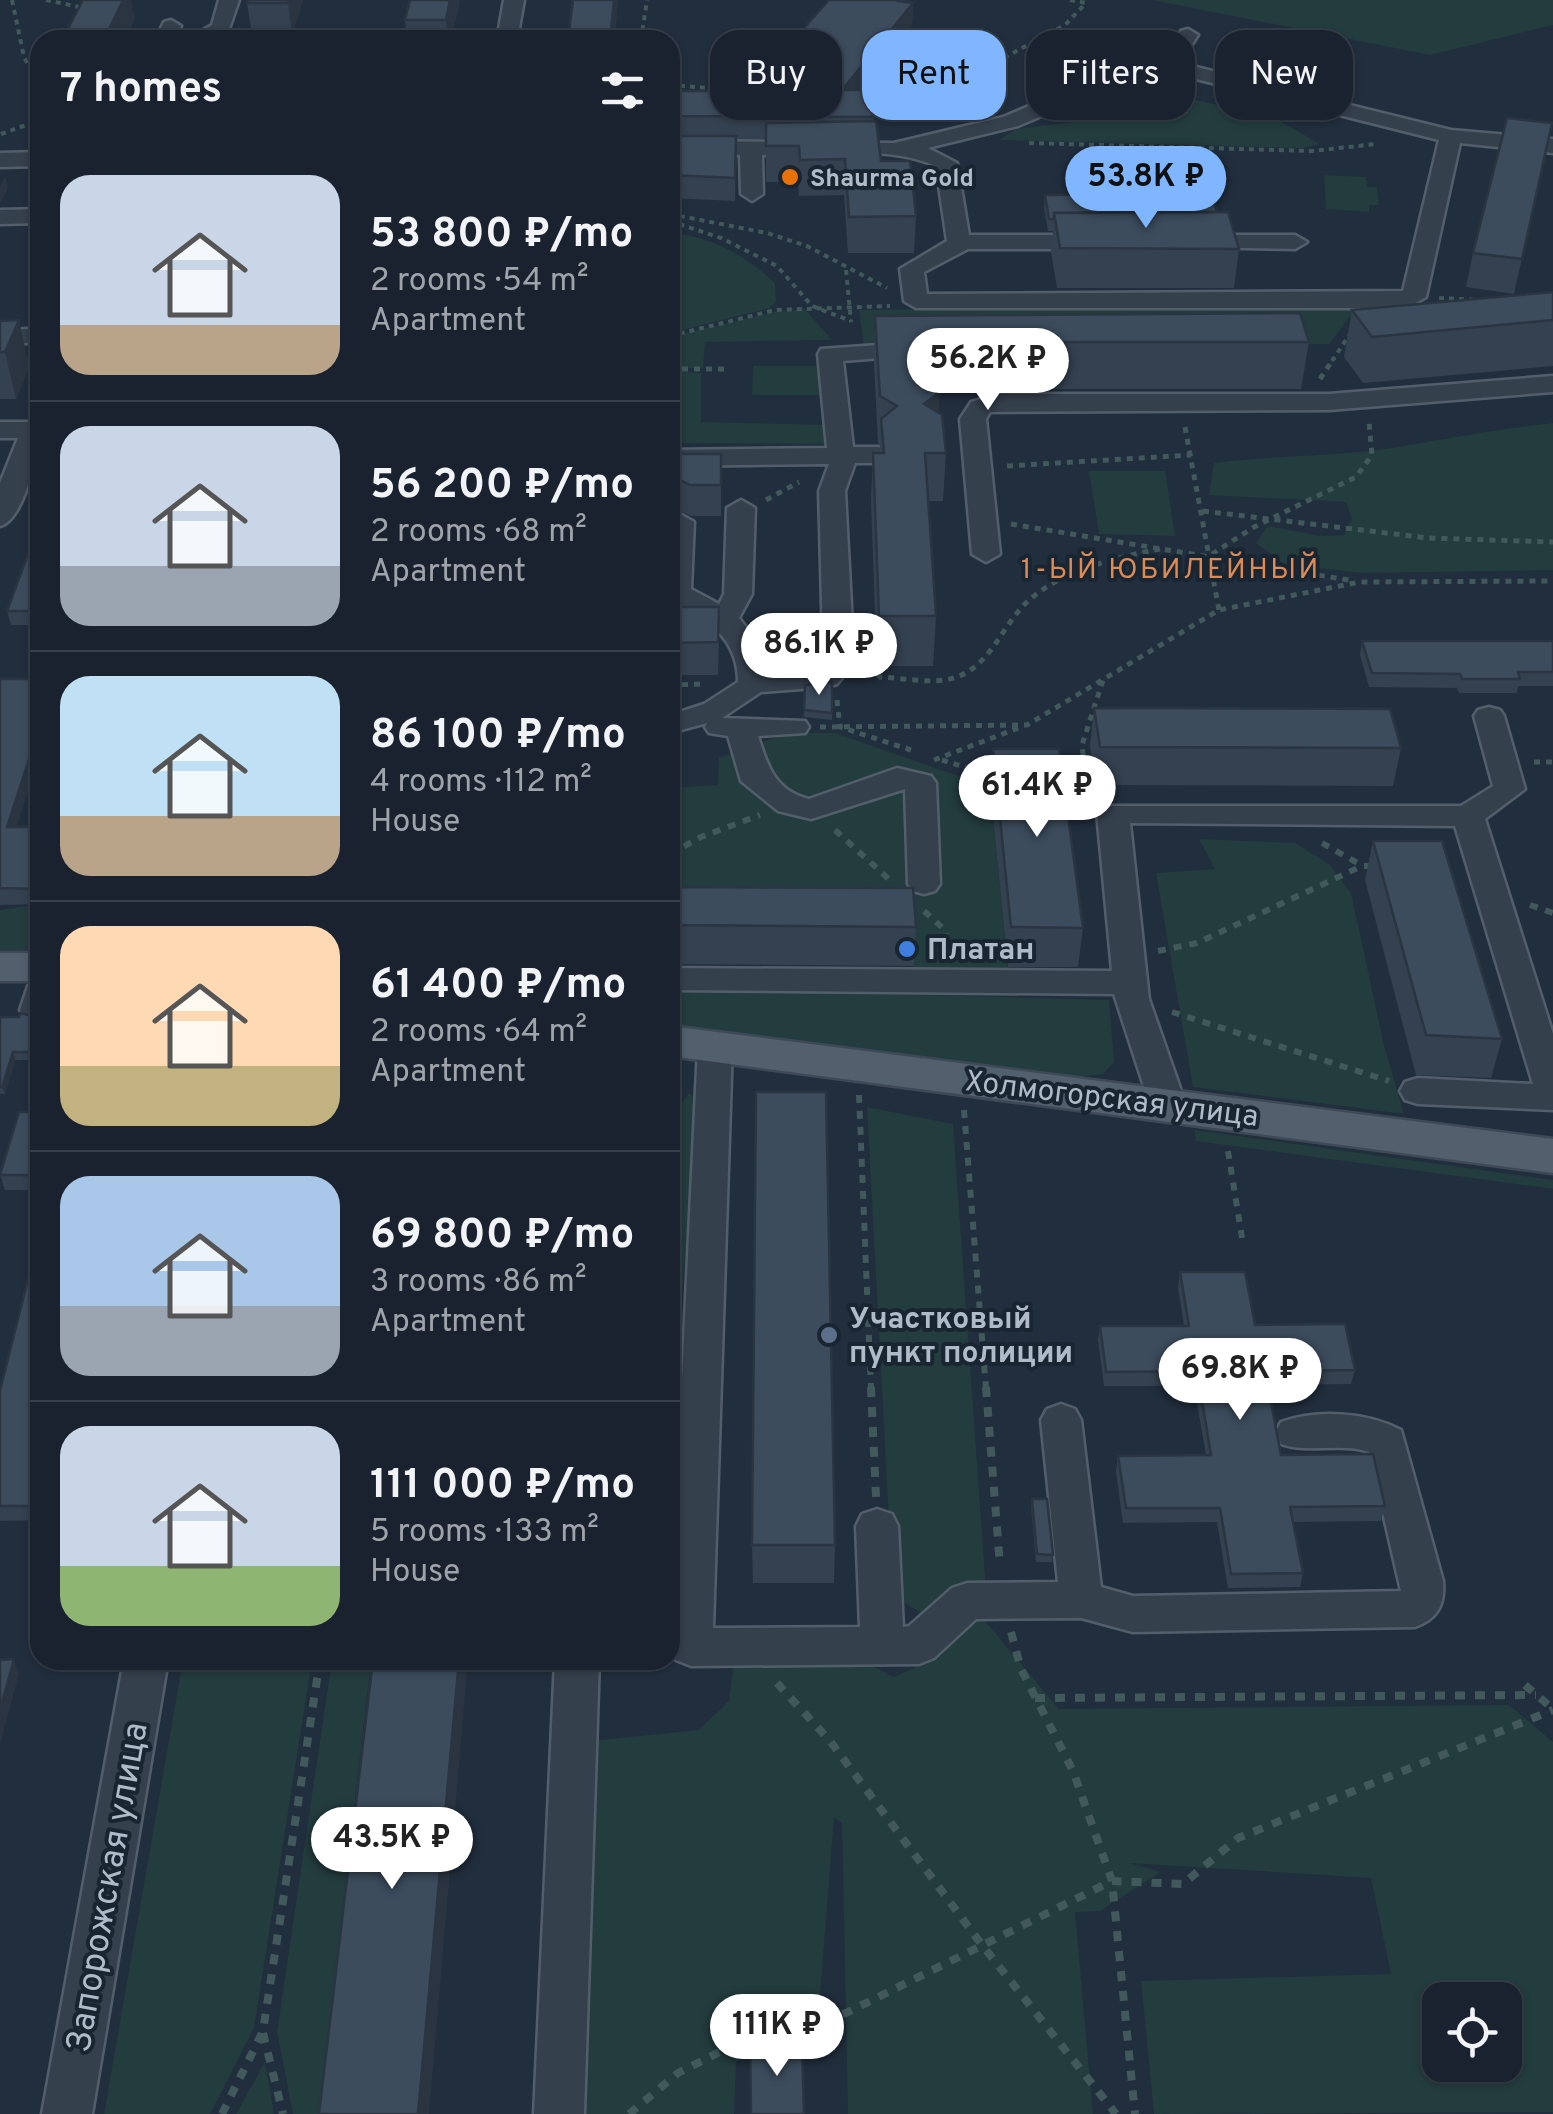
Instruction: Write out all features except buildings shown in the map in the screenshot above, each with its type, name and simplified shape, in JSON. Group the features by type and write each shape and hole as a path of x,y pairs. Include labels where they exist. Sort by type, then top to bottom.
{"main road":[{"path":"0,967 30,985"},
{"name":"Холмогорская улица","path":"680,1042 1553,1156"}],"street":[{"path":"216,30 229,0"},
{"path":"509,30 514,0"},
{"path":"1195,73 1452,136 1553,146"},
{"path":"888,149 989,130 1026,116"},
{"path":"1126,242 958,242 912,268 916,301 1380,301 1414,297 1452,136"},
{"path":"680,148 888,149 924,153 946,163 958,242"},
{"path":"751,148 752,194"},
{"path":"0,160 30,159"},
{"path":"0,178 30,178"},
{"path":"0,216 30,216"},
{"path":"1164,242 1295,242"},
{"path":"0,338 30,336"},
{"path":"845,646 832,492 841,456 830,354 934,349"},
{"path":"986,554 967,456 973,419 980,408 1000,402 1362,400 1553,384"},
{"path":"0,430 30,430"},
{"path":"0,518 30,447"},
{"path":"680,458 878,455"},
{"path":"726,617 738,594 741,508"},
{"path":"680,595 726,617 755,664 753,684"},
{"path":"680,723 708,716 753,684 827,678"},
{"path":"1168,1105 1128,978 1114,813 1468,816 1508,788 1489,716"},
{"path":"680,726 794,726"},
{"path":"740,727 757,781 789,804 812,809 897,778 920,783 924,884"},
{"path":"1418,1091 1553,1094 1468,816"},
{"path":"680,979 1128,978"},
{"path":"715,1047 683,1468 680,1648 919,1645 967,1601 1081,1600 1133,1614 1415,1610 1423,1598 1422,1581 1387,1442 1376,1435 1361,1433 1295,1434"},
{"path":"1060,1420 1081,1600"},
{"path":"877,1526 882,1646"},
{"name":"Запорожская улица","path":"67,2114 144,1670"},
{"path":"559,2114 577,1670"}],"path":[{"path":"12,0 24,57 30,68"},
{"path":"46,0 98,10"},
{"path":"642,30 647,0"},
{"path":"1006,56 1064,25 1086,3 1070,0"},
{"path":"680,86 710,88"},
{"path":"918,120 921,140 930,141"},
{"path":"0,134 30,124"},
{"path":"1017,143 1312,151 1385,143"},
{"path":"680,219 767,233 807,246 916,301"},
{"path":"680,221 777,266 812,306 851,321"},
{"path":"846,268 854,352"},
{"path":"1414,297 1485,300"},
{"path":"680,334 776,310 902,306 916,301"},
{"path":"1317,384 1341,344 1380,301"},
{"path":"680,369 729,369"},
{"path":"1211,555 1236,534 1334,494 1367,468 1376,440 1362,400"},
{"path":"1180,402 1219,610"},
{"path":"967,456 1191,455"},
{"path":"1203,511 1428,538 1553,542"},
{"path":"982,520 1360,582 1553,581"},
{"path":"845,646 880,676 957,678 980,661 1029,600 1074,573 1110,558 1166,548"},
{"path":"794,726 1028,724 1219,610 1360,582"},
{"path":"1088,792 1082,744 1104,676"},
{"path":"840,727 1005,779"},
{"path":"1044,781 1064,782 1088,792 1114,813"},
{"path":"1308,815 1314,839 1364,866"},
{"path":"1378,866 1364,866 1196,943 1153,952 1128,978 1418,1091"},
{"path":"1492,893 1553,912"},
{"path":"859,1094 877,1526"},
{"path":"964,1109 1002,1600 1020,1669 1073,1771 1112,1881 1135,2114"},
{"path":"1228,1151 1243,1244"},
{"path":"744,1647 830,1741 982,1945 1116,2114"},
{"path":"222,2114 263,2032 318,1670"},
{"path":"629,2114 678,2072 753,2035 846,2013 1112,1881 1183,1884 1238,1838 1553,1710 1525,1685"},
{"path":"1035,1698 1536,1695"},
{"path":"263,2032 283,2114"}],"green space":[{"path":"1152,0 1553,0 1553,25 1430,55 1353,40 1353,30 1304,30"},
{"path":"1195,100 1215,104 1215,120 1278,120 1320,144 1302,148 999,140 1016,129 1091,120 1195,120"},
{"path":"1324,175 1366,177 1367,187 1377,187 1379,205 1369,205 1369,212 1326,209"},
{"path":"680,235 700,238 739,255 775,283 776,301 770,308 680,330"},
{"path":"1359,305 1329,344 864,346 859,310"},
{"path":"805,309 832,340 705,342 703,368 680,368 680,335 774,312"},
{"path":"753,366 824,366 825,395 752,395"},
{"path":"680,372 701,373 701,422 832,425 834,444 680,443"},
{"path":"1553,423 1553,570 1362,573 1284,564 1256,543 1268,526 1320,536 1344,535 1352,519 1346,502 1209,495 1214,463 1370,451"},
{"path":"1089,471 1165,471 1175,536 1099,534"},
{"path":"787,733 835,733 990,787 1008,970 914,973 911,928 680,927 680,787 718,785 719,758"},
{"path":"1199,839 1295,843 1329,864 1351,893 1384,1045 1404,1114 1193,1087 1156,873 1215,869"},
{"path":"30,906 30,950 0,950 0,910"},
{"path":"680,988 1109,1000 1114,1062 1103,1074 1077,1077 680,1027"},
{"path":"689,1093 699,1100 680,1316 680,1106"},
{"path":"867,1107 953,1124 986,1591 928,1617 893,1596"},
{"path":"1194,1130 1553,1180 1553,1189 1196,1141"},
{"path":"975,1609 1059,1709 1509,1705 1553,1742 1553,2112 1154,2114 1141,1981 1391,1974 1371,1878 1129,1863 1161,1872 1100,1911 1075,1912 1093,2114 848,2114 842,1823 834,1817 819,2008 736,2062 734,2114 568,2114 581,1742 698,1730 729,1701 734,1661 854,1657 894,1677 925,1663"},
{"path":"181,1670 310,1670 254,2028 210,2114 104,2114"},
{"path":"331,1670 370,1670 319,2114 293,2114 277,2032"},
{"path":"265,2062 274,2114 236,2114"}],"place":[{"name":"Shaurma Gold","path":"790,177"},
{"name":"Платан","path":"907,949"},
{"name":"Участковый пункт полиции","path":"829,1335"}],"district":[{"name":"1-ЫЙ ЮБИЛЕЙНЫЙ","path":"1171,568"}]}
